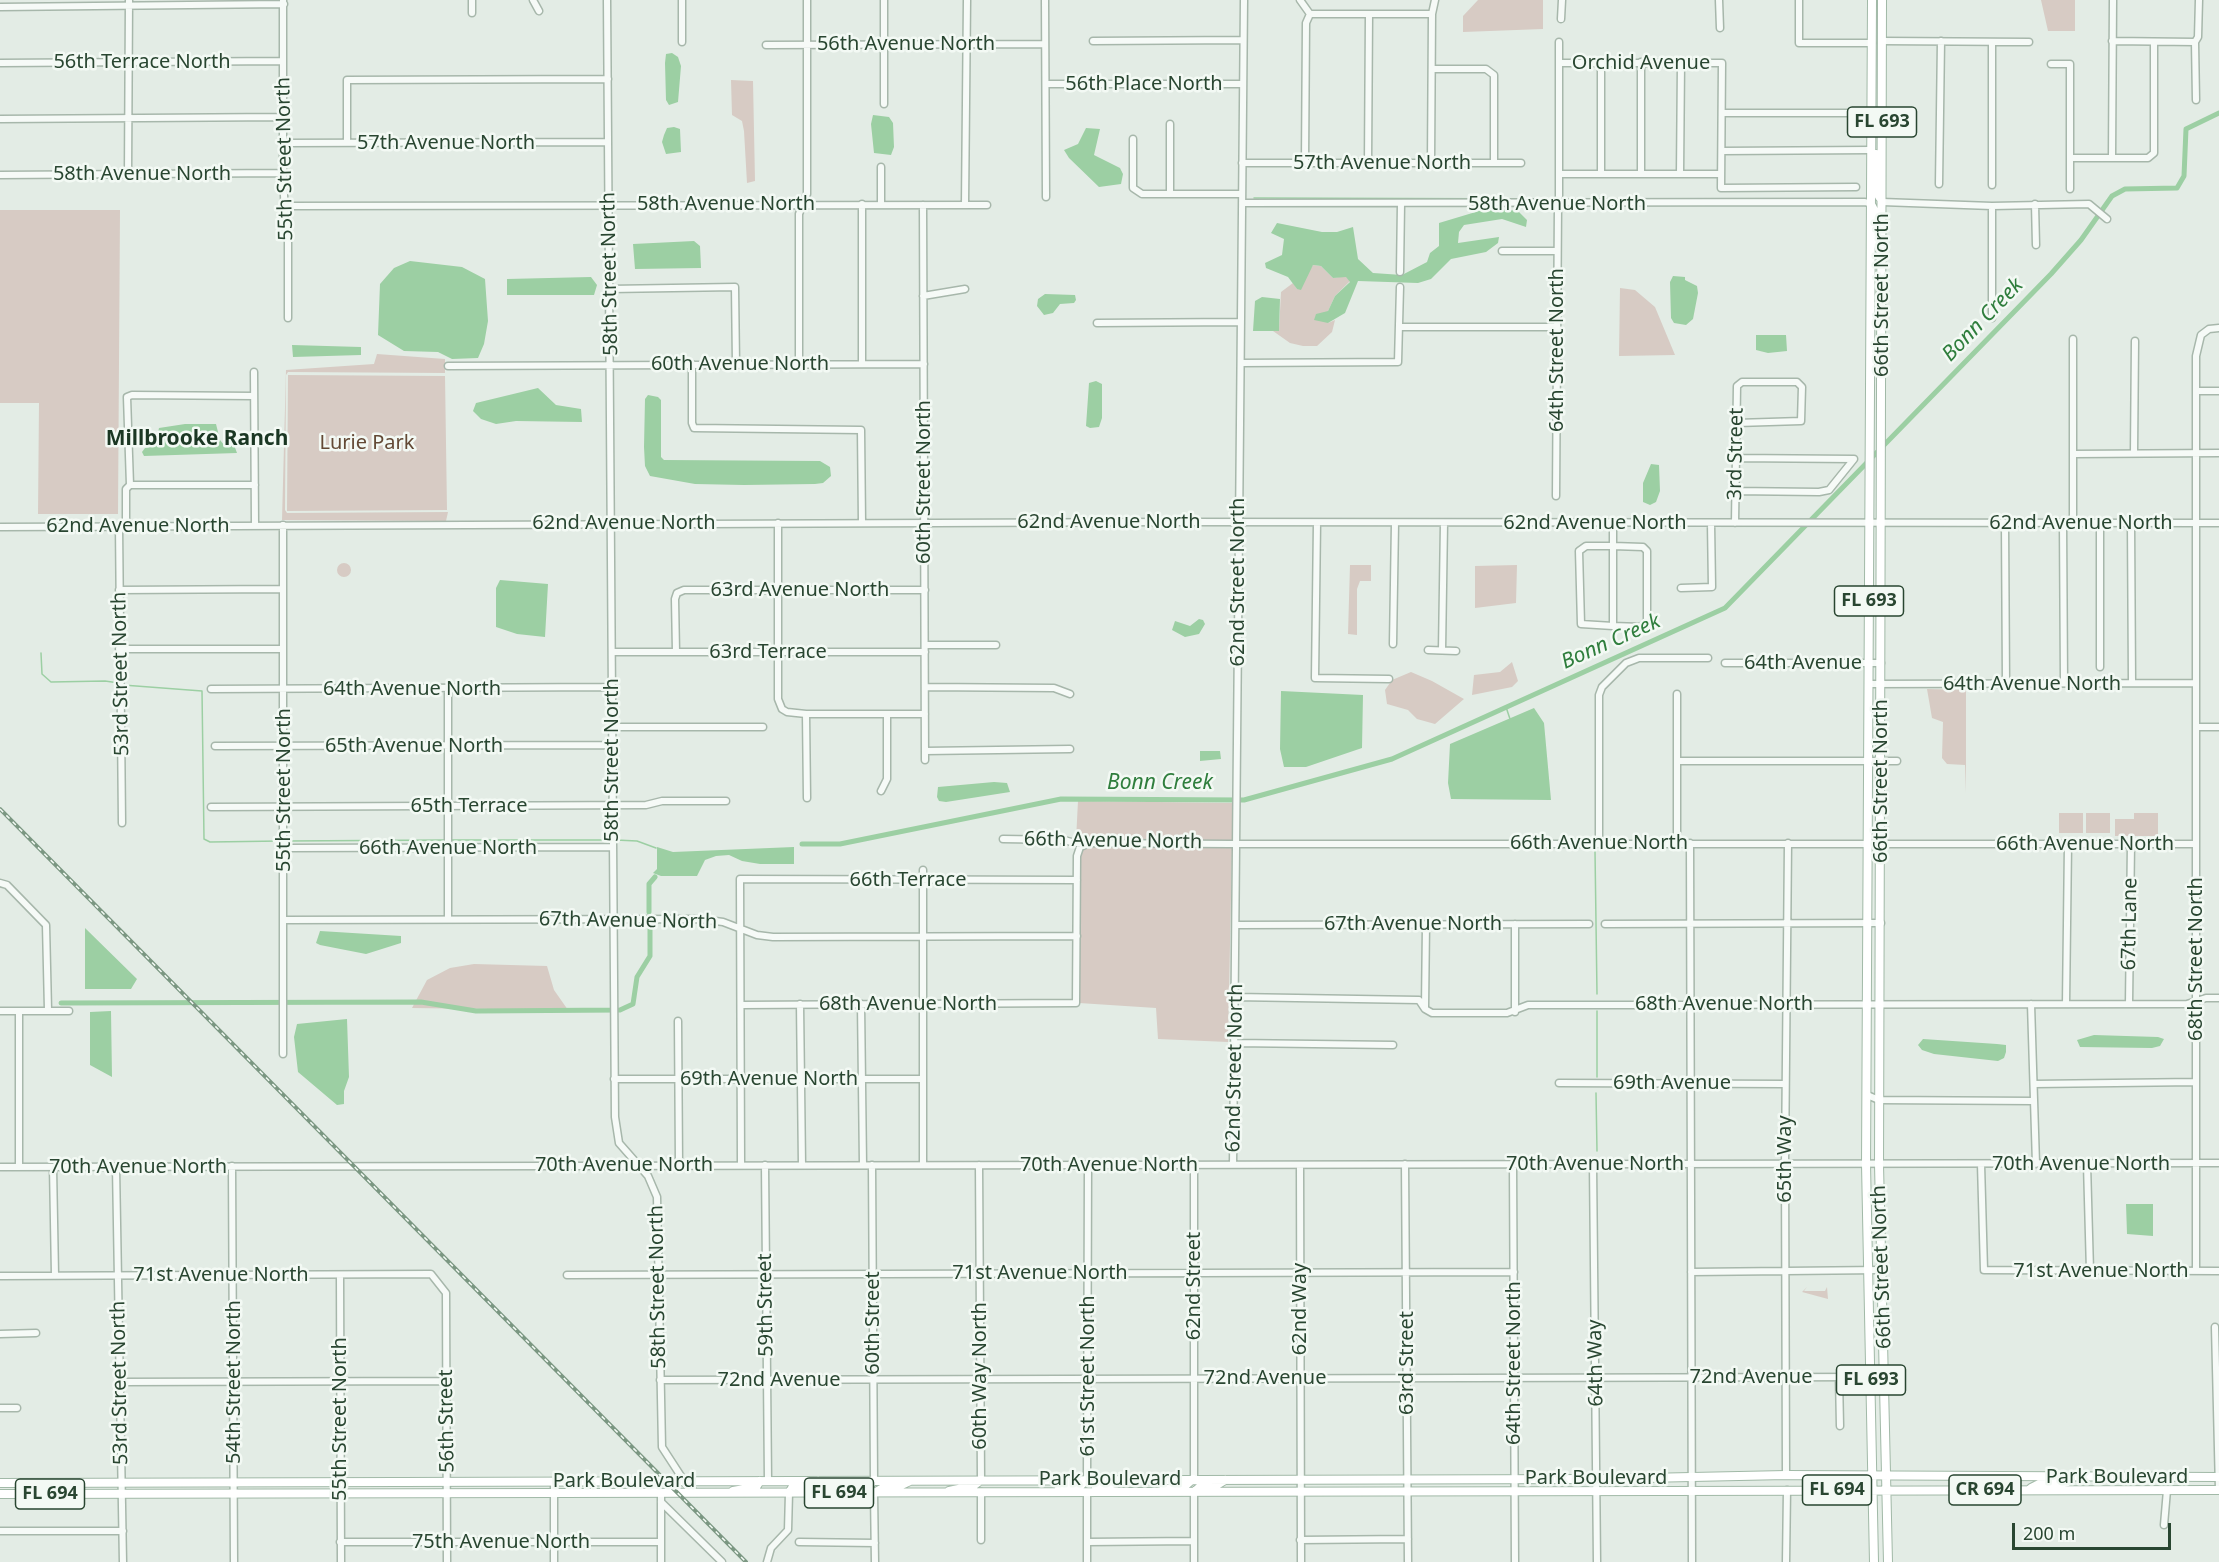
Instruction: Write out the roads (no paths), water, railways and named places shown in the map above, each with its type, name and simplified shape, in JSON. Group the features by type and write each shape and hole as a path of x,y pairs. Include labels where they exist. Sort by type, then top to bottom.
{"main road":[{"name":"66th Street North","path":"1872,0 1866,1164 1874,1562"},
{"path":"1877,0 1879,36 1882,41"},
{"name":"66th Street North","path":"1882,0 1879,1164 1888,1475 1888,1562"},
{"path":"1872,43 1877,53 1882,102"},
{"path":"1871,147 1876,151 1877,193 1882,202"},
{"path":"1871,204 1876,216 1877,270 1882,277"},
{"name":"Park Boulevard","path":"0,1483 1597,1479 1786,1475 2219,1477"},
{"path":"2029,1490 2039,1484 2068,1482 2070,1477"},
{"path":"1087,1492 1126,1479"},
{"path":"1159,1492 1172,1486 1186,1485 1194,1479"},
{"path":"1194,1492 1201,1486 1215,1486 1226,1479"},
{"path":"841,1493 849,1488 869,1486 874,1480"},
{"path":"874,1493 879,1489 899,1486 911,1480"},
{"path":"946,1492 957,1487 973,1486 981,1480"},
{"path":"981,1492 990,1487 1008,1485 1015,1480"},
{"path":"1054,1492 1062,1487 1080,1486 1087,1480"},
{"path":"729,1493 742,1487 756,1487 764,1481"},
{"path":"789,1493 792,1488 811,1486 818,1481"},
{"name":"Park Boulevard","path":"0,1494 554,1494 661,1497 697,1493 2219,1490"}],"street":[{"path":"472,0 472,13"},
{"path":"533,0 539,11"},
{"name":"58th Street North","path":"607,0 614,1079 617,1135 625,1152 653,1185 657,1197 662,1447 683,1481 697,1493"},
{"path":"682,0 682,42"},
{"path":"799,364 799,214 807,194 807,0"},
{"path":"884,0 884,104"},
{"path":"965,205 967,0"},
{"path":"1046,0 1046,197"},
{"name":"62nd Street North","path":"1233,1165 1244,0"},
{"path":"1299,0 1310,14"},
{"path":"1431,163 1432,14 1435,0"},
{"path":"1561,19 1562,0"},
{"path":"1719,0 1719,28"},
{"path":"1799,0 1799,43 1872,43"},
{"path":"2112,158 2113,0"},
{"path":"2196,100 2195,42 2198,37 2199,0"},
{"path":"0,6 284,2"},
{"name":"55th Street North","path":"284,2 283,173 288,224 288,318"},
{"path":"128,174 129,3"},
{"path":"1310,14 1432,14"},
{"path":"1305,163 1306,22 1310,14"},
{"path":"1368,163 1370,14"},
{"path":"1093,41 1243,40"},
{"path":"1882,41 2029,42"},
{"path":"1939,184 1941,41"},
{"path":"2112,41 2195,42"},
{"path":"1559,42 1559,196"},
{"path":"1992,42 1992,185"},
{"path":"2070,158 2148,158 2154,153 2154,42"},
{"name":"56th Avenue North","path":"766,45 1046,44"},
{"name":"56th Terrace North","path":"0,63 283,61"},
{"path":"1641,62 1641,173"},
{"name":"Orchid Avenue","path":"1560,63 1722,63 1722,113"},
{"path":"1601,63 1601,174"},
{"path":"1680,174 1681,63"},
{"path":"2051,64 2070,64 2070,189"},
{"path":"1432,69 1486,69 1494,75 1494,163"},
{"path":"347,143 347,80 608,79"},
{"name":"56th Place North","path":"1046,84 1243,84"},
{"path":"1856,187 1721,188 1722,113 1871,113"},
{"path":"0,119 283,117"},
{"path":"1170,124 1170,194"},
{"path":"1133,139 1133,188 1142,194 1242,194"},
{"name":"57th Avenue North","path":"284,143 608,142"},
{"path":"1722,151 1871,147"},
{"name":"57th Avenue North","path":"1242,163 1521,163"},
{"path":"881,167 881,204"},
{"name":"58th Avenue North","path":"0,175 283,173"},
{"path":"1559,174 1721,174"},
{"name":"58th Avenue North","path":"1242,203 1865,202 1871,204"},
{"path":"1882,202 1992,206 2089,204 2106,218"},
{"path":"862,204 862,364"},
{"path":"1400,272 1401,204"},
{"name":"64th Street North","path":"1556,496 1558,204"},
{"path":"2036,204 2036,245"},
{"name":"60th Street North","path":"923,205 925,760"},
{"name":"58th Avenue North","path":"285,206 987,205"},
{"path":"1992,206 1992,318"},
{"path":"1502,251 1557,251"},
{"path":"610,289 735,287 736,364"},
{"path":"1241,363 1398,362 1400,287"},
{"path":"923,296 964,290"},
{"path":"1097,323 1240,322"},
{"path":"1400,327 1557,327"},
{"name":"68th Street North","path":"2196,1271 2197,345 2203,333 2209,329 2219,328"},
{"path":"2073,339 2073,523"},
{"path":"2134,453 2135,341"},
{"path":"692,364 692,423 694,428 861,430 862,523"},
{"name":"60th Avenue North","path":"448,366 924,364"},
{"path":"254,372 255,525"},
{"name":"3rd Street","path":"1735,523 1734,458 1737,386 1742,382 1797,382 1802,387 1801,421 1737,423"},
{"path":"2196,391 2219,391"},
{"name":"53rd Street North","path":"123,823 118,590 126,489 130,485 127,398 132,395 254,396"},
{"path":"2074,454 2219,453"},
{"path":"1734,458 1854,459 1829,490 1818,492 1734,491"},
{"path":"130,485 255,485"},
{"name":"62nd Avenue North","path":"0,527 611,523 2219,523"},
{"path":"778,523 778,699 782,709 787,712 806,714 925,714"},
{"path":"1317,523 1315,678 1389,680"},
{"path":"1393,644 1395,523"},
{"path":"1442,650 1444,523"},
{"path":"1613,523 1613,626"},
{"path":"1680,588 1712,587 1711,523"},
{"path":"2005,523 2006,684"},
{"path":"2063,523 2064,683"},
{"path":"2100,523 2100,667"},
{"path":"2131,523 2132,683"},
{"name":"55th Street North","path":"283,525 285,746 283,1054"},
{"path":"1643,547 1647,551 1647,621 1641,627 1613,626 1581,624 1581,548 1643,547"},
{"path":"118,590 283,589"},
{"name":"63rd Avenue North","path":"676,652 677,593 684,590 925,590"},
{"name":"63rd Terrace","path":"612,652 778,652 996,645"},
{"path":"119,649 283,649"},
{"path":"1428,650 1456,651"},
{"path":"1599,842 1599,695 1609,678 1632,660 1647,657 1708,658"},
{"name":"64th Avenue","path":"1725,663 1881,663"},
{"name":"64th Avenue North","path":"1869,684 2196,682"},
{"name":"64th Avenue North","path":"211,689 612,687"},
{"path":"925,687 1054,688 1070,694"},
{"path":"448,688 448,919"},
{"path":"1677,694 1677,843"},
{"path":"806,714 807,798"},
{"path":"881,791 887,779 887,714"},
{"path":"612,726 763,726"},
{"path":"2196,728 2219,727"},
{"name":"65th Avenue North","path":"215,746 612,745"},
{"path":"925,751 1070,749"},
{"path":"1678,761 1897,761"},
{"name":"65th Terrace","path":"211,807 646,806 662,801 726,801"},
{"name":"66th Avenue North","path":"1004,839 1090,843 1237,844 1599,842 2195,844"},
{"name":"66th Avenue North","path":"285,847 449,843 612,846"},
{"path":"1077,936 1077,856 1080,847 1090,843"},
{"path":"1690,843 1692,1562"},
{"name":"65th Way","path":"1786,1475 1785,1084 1788,843"},
{"name":"67th Lane","path":"2129,1004 2131,843"},
{"path":"2066,1004 2068,844"},
{"path":"923,870 923,1165"},
{"name":"66th Terrace","path":"740,929 740,879 1077,880"},
{"path":"0,883 7,885 46,925 48,1010"},
{"name":"67th Avenue North","path":"284,920 712,919 773,937 1077,936"},
{"path":"1605,924 1881,923"},
{"path":"1425,1009 1426,924"},
{"path":"1515,924 1515,1012"},
{"name":"67th Avenue North","path":"1236,925 1590,924"},
{"path":"740,929 741,1165"},
{"name":"68th Avenue North","path":"741,1005 1076,1003 1077,936"},
{"name":"68th Avenue North","path":"1235,997 1419,1000 1425,1009 1432,1012 1515,1012 1528,1005 2129,1004 2196,1002 2206,998 2219,998"},
{"path":"800,1004 802,1165"},
{"path":"861,1004 863,1165"},
{"path":"2031,1004 2036,1164"},
{"path":"0,1011 69,1011"},
{"path":"19,1012 19,1167"},
{"path":"678,1021 679,1165"},
{"path":"1235,1043 1393,1044"},
{"name":"69th Avenue North","path":"614,1079 923,1079"},
{"path":"2034,1084 2196,1082"},
{"name":"69th Avenue","path":"1559,1083 1785,1084"},
{"path":"1867,1095 1879,1100 2033,1101"},
{"name":"70th Avenue North","path":"0,1167 2219,1163"},
{"name":"62nd Way","path":"1300,1164 1301,1562"},
{"name":"63rd Street","path":"1405,1164 1408,1272 1408,1562"},
{"name":"64th Street North","path":"1513,1164 1515,1562"},
{"name":"64th Way","path":"1593,1164 1597,1562"},
{"name":"71st Avenue North","path":"1981,1164 1984,1270 2219,1271"},
{"path":"2086,1164 2090,1271"},
{"name":"59th Street","path":"764,1481 767,1380 765,1165"},
{"name":"60th Street","path":"872,1165 874,1480"},
{"name":"60th Way North","path":"979,1165 981,1480"},
{"name":"61st Street North","path":"1087,1480 1088,1165"},
{"name":"62nd Street","path":"1194,1165 1194,1479"},
{"name":"54th Street North","path":"232,1166 234,1562"},
{"path":"53,1167 55,1275"},
{"name":"53rd Street North","path":"116,1167 123,1562"},
{"path":"1691,1272 1881,1270"},
{"name":"71st Avenue North","path":"567,1275 1514,1272"},
{"name":"71st Avenue North","path":"0,1276 431,1274 439,1281"},
{"name":"55th Street North","path":"340,1275 341,1562"},
{"name":"56th Street","path":"439,1281 446,1293 447,1562"},
{"path":"2215,1327 2219,1490"},
{"path":"0,1334 36,1333"},
{"path":"1839,1377 1839,1426"},
{"name":"72nd Avenue","path":"660,1380 1871,1377"},
{"path":"120,1382 447,1381"},
{"path":"0,1408 17,1408"},
{"path":"642,1481 656,1487 661,1497 722,1562"},
{"path":"554,1482 554,1562"},
{"path":"1786,1560 1787,1490"},
{"path":"2164,1525 2167,1490"},
{"path":"981,1492 981,1540"},
{"path":"1087,1492 1087,1562"},
{"path":"1194,1492 1194,1562"},
{"path":"767,1562 771,1548 788,1530 789,1493"},
{"path":"874,1493 875,1562"},
{"path":"661,1497 661,1562"},
{"path":"0,1531 123,1531"},
{"path":"1300,1540 1408,1539"},
{"path":"1087,1542 1194,1541"},
{"name":"75th Avenue North","path":"340,1542 661,1542"},
{"path":"799,1542 875,1543"}],"waterway":[{"name":"Bonn Creek","path":"802,844 840,844 1061,799 1244,800 1392,759 1725,608 2051,274 2081,240 2112,196 2125,189 2177,188 2184,176 2186,129 2219,113"},
{"path":"1254,198 1553,199"},
{"path":"41,653 42,674 51,682 119,683"},
{"path":"123,685 202,691 204,839 210,842 281,841"},
{"path":"1506,707 1510,719"},
{"path":"286,841 446,840"},
{"path":"451,840 611,840"},
{"path":"616,840 637,841 656,848"},
{"path":"1595,851 1597,994"},
{"path":"649,912 649,884 655,877"},
{"path":"61,1003 421,1002 476,1011 620,1010 633,1004 637,977 650,956 650,924"},
{"path":"1597,1011 1597,1077"},
{"path":"1596,1093 1597,1151"}],"railway":[{"path":"0,809 746,1562"}],"district":[{"name":"Millbrooke Ranch","path":"197,439"}],"park label":[{"name":"Lurie Park","path":"367,443"}]}
